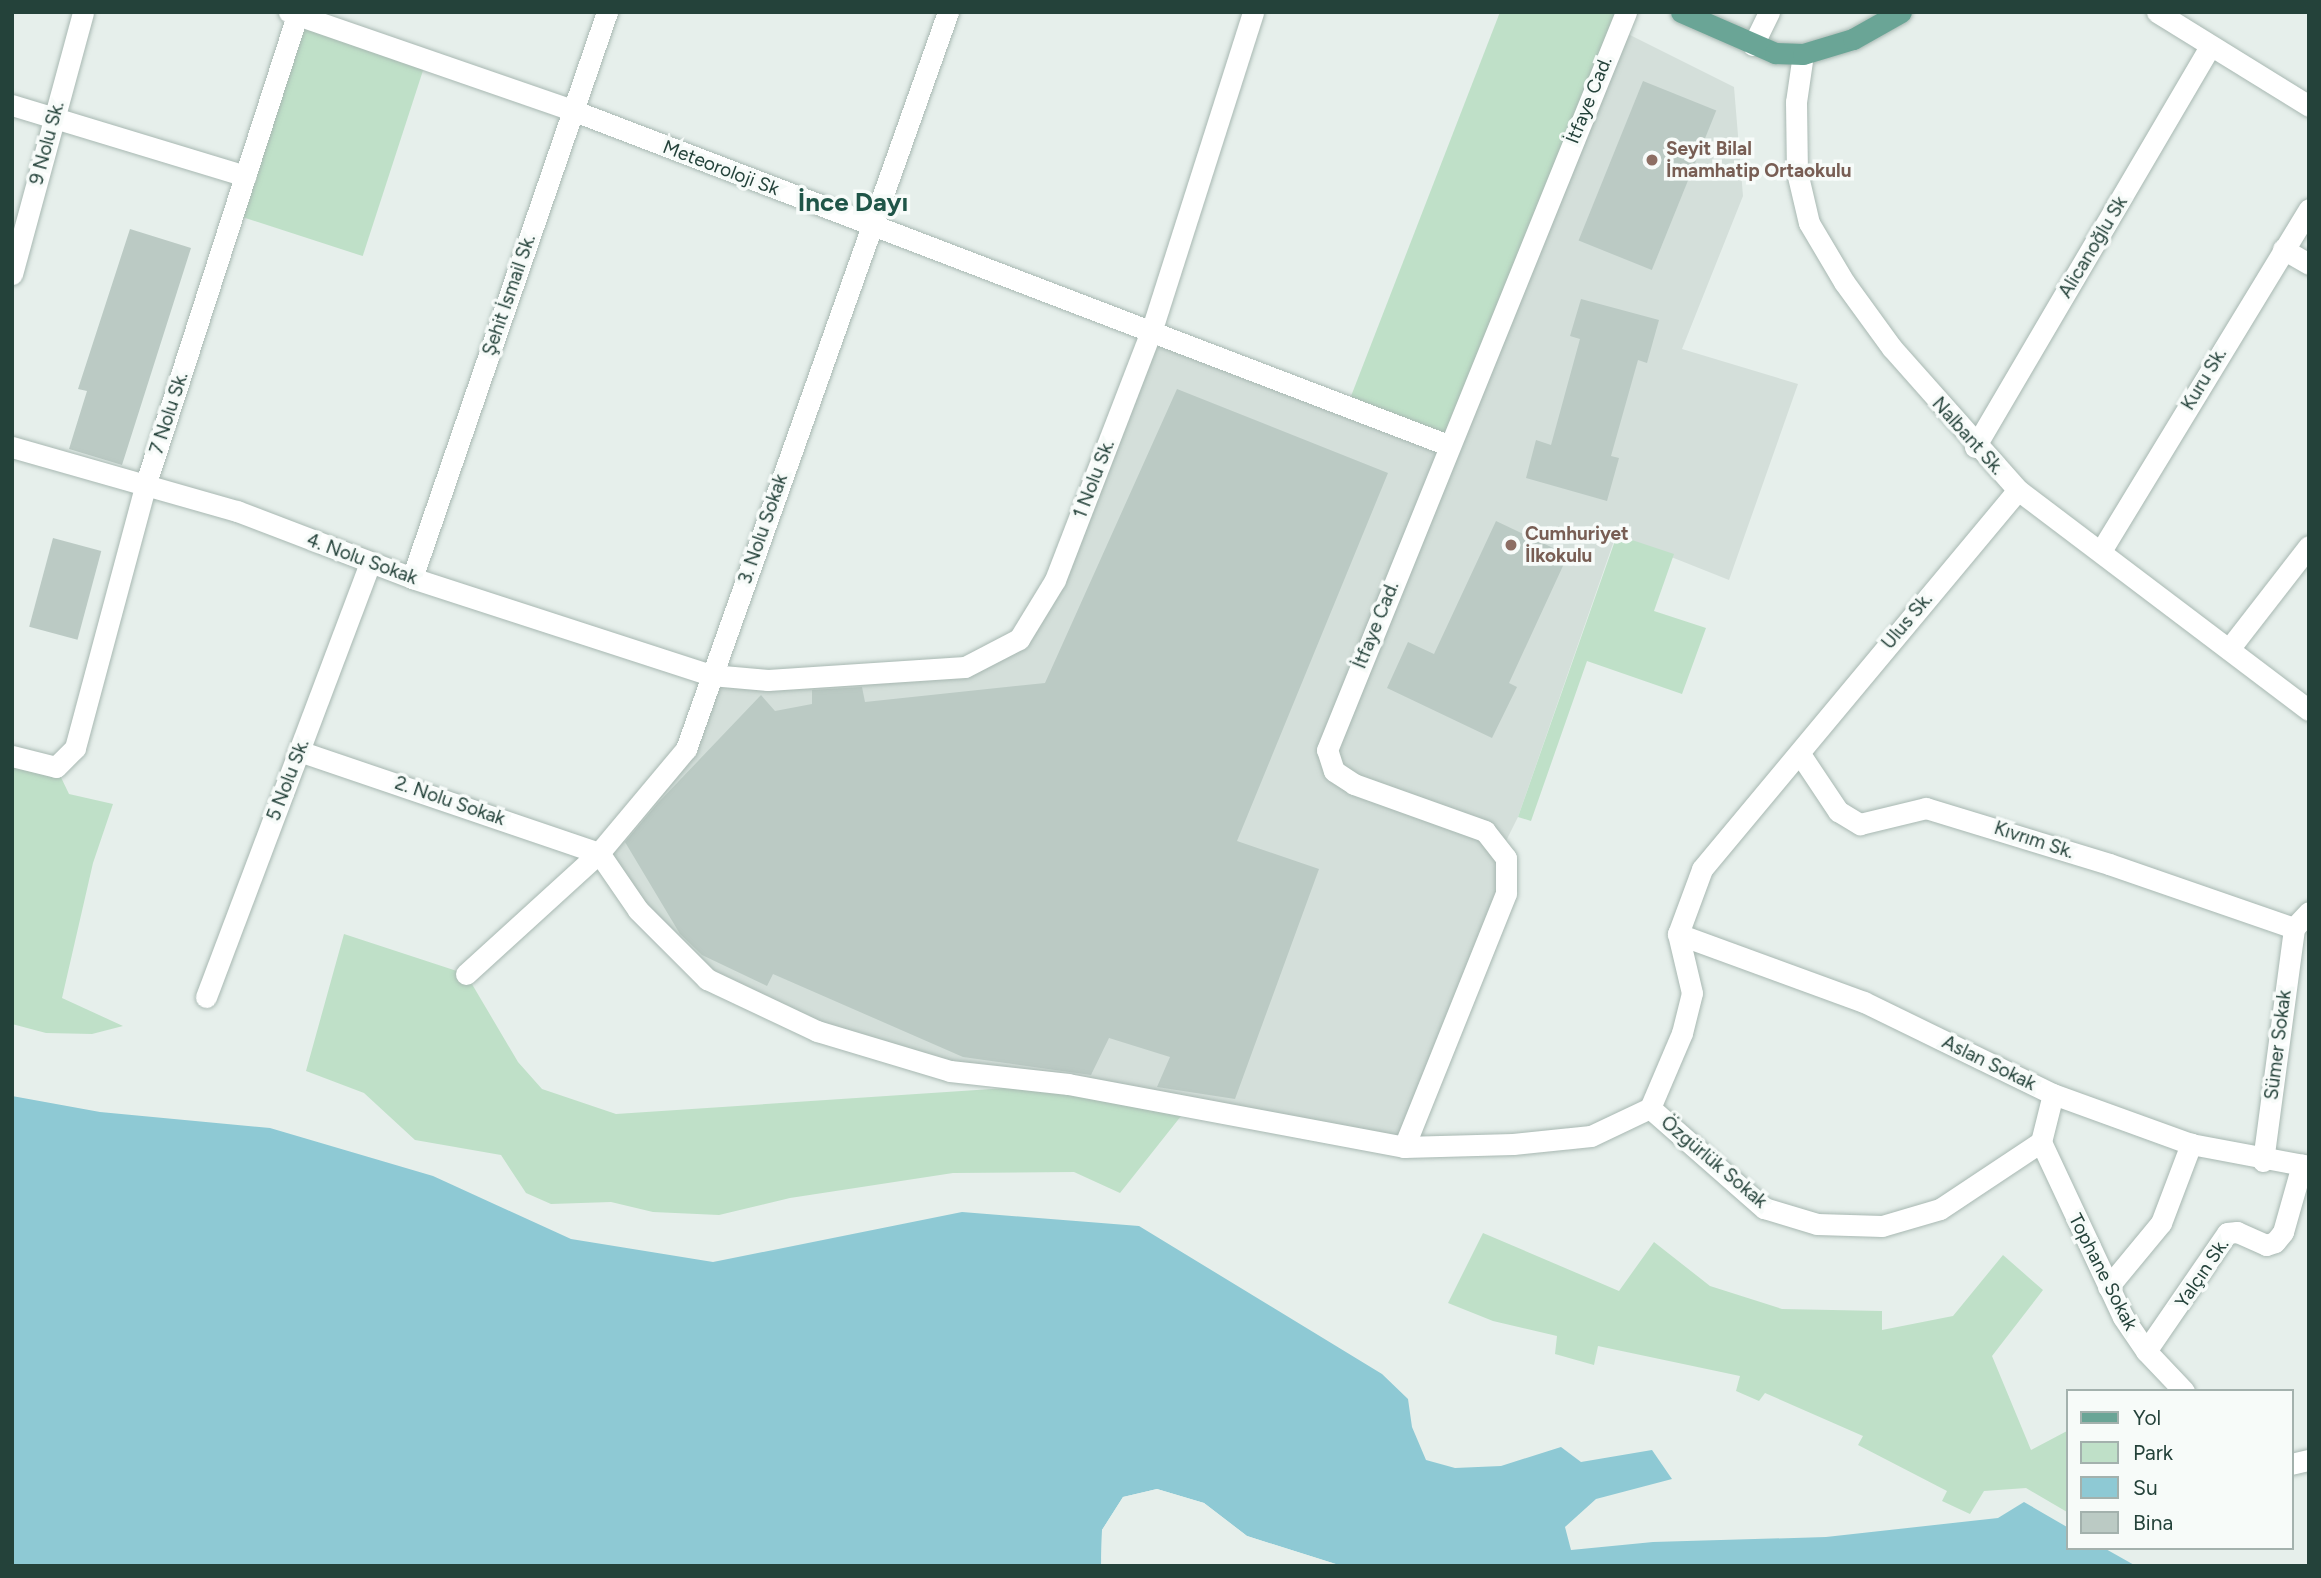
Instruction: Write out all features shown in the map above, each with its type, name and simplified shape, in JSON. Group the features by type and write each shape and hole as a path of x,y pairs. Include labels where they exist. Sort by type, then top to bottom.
{"main road":[{"path":"1681,12 1775,53 1803,54 1853,39 1901,12"}],"street":[{"name":"9 Nolu Sk.","path":"12,274 83,12"},
{"name":"Şehit İsmail Sk.","path":"412,578 607,12"},
{"name":"3. Nolu Sokak","path":"466,974 599,853 686,748 869,226 948,12"},
{"name":"1 Nolu Sk.","path":"711,675 768,680 965,667 1019,639 1055,580 1152,329 1253,12"},
{"name":"İtfaye Cad.","path":"1404,1147 1506,893 1506,858 1485,831 1354,784 1334,771 1327,750 1448,445 1626,12"},
{"path":"1753,45 1769,12"},
{"path":"2157,12 2309,106"},
{"name":"Meteoroloji Sk","path":"295,13 572,110 869,226 1152,329 1448,445"},
{"name":"7 Nolu Sk.","path":"12,756 56,766 75,748 146,483 295,13"},
{"name":"Alicanoğlu Sk","path":"1975,447 2210,47"},
{"name":"Nalbant Sk.","path":"1803,54 1796,102 1797,172 1809,223 1843,282 1892,348 1975,447 2018,490 2309,710"},
{"path":"12,105 245,176"},
{"name":"Kuru Sk.","path":"2101,551 2309,209"},
{"path":"2283,249 2309,264"},
{"name":"4. Nolu Sokak","path":"12,447 237,511 412,578 711,675"},
{"name":"Ulus Sk.","path":"1800,754 2018,490"},
{"path":"2229,649 2309,547"},
{"name":"5 Nolu Sk.","path":"206,998 370,563"},
{"name":"2. Nolu Sokak","path":"299,751 599,853"},
{"path":"1678,934 1702,869 1800,754"},
{"name":"Kıvrım Sk.","path":"1800,754 1838,811 1860,824 1926,808 2082,855 2294,928"},
{"name":"Özgürlük Sokak","path":"599,853 638,910 707,979 817,1031 950,1071 1068,1084 1404,1147 1514,1144 1591,1136 1650,1108 1682,1033 1692,993 1678,934"},
{"path":"2294,928 2309,912"},
{"name":"Sümer Sokak","path":"2263,1161 2294,928"},
{"name":"Aslan Sokak","path":"1678,934 1864,1002 2053,1094 2191,1144 2263,1161 2305,1165"},
{"path":"2041,1142 2053,1094"},
{"name":"Özgürlük Sokak","path":"1650,1108 1764,1208 1817,1224 1882,1226 1940,1209 2041,1142"},
{"name":"Tophane Sokak","path":"2041,1142 2108,1287 2146,1351 2182,1389"},
{"path":"2108,1287 2161,1223 2191,1144"},
{"name":"Yalçın Sk.","path":"2146,1351 2227,1233 2237,1232 2266,1245 2275,1242 2283,1232 2305,1165"}],"shaded area":[{"path":"1618,29 1734,87 1743,196 1682,349 1798,384 1729,580 1616,535 1518,817 1501,851 1506,893 1404,1147 950,1071 707,979 599,853 686,749 711,675 965,667 1019,639 1152,329 1348,404"}],"green space":[{"path":"1500,12 1626,12 1448,445 1348,404"},
{"path":"297,15 427,57 363,256 232,214"},
{"path":"1617,535 1674,554 1654,611 1706,628 1682,694 1587,661 1531,821 1518,817"},
{"path":"12,756 56,767 69,794 113,804 93,863 62,998 123,1026 92,1034 46,1033 12,1024"},
{"path":"344,934 466,974 518,1062 542,1089 616,1114 1068,1084 1189,1106 1120,1193 1074,1172 953,1173 790,1198 719,1215 653,1212 611,1202 551,1204 526,1193 501,1155 415,1140 364,1093 306,1071"},
{"path":"1483,1233 1619,1291 1654,1242 1710,1286 1782,1309 1882,1311 1882,1330 1953,1316 2003,1255 2043,1290 1992,1356 2031,1450 2066,1432 2066,1511 2026,1488 1984,1491 1970,1514 1942,1501 1947,1491 1858,1445 1863,1436 1765,1393 1759,1401 1736,1391 1740,1376 1598,1346 1594,1365 1555,1354 1557,1336 1493,1321 1448,1303"}],"water":[{"path":"12,1096 100,1112 270,1128 433,1176 571,1239 713,1262 962,1212 1139,1226 1382,1374 1408,1399 1412,1427 1426,1460 1455,1468 1501,1466 1561,1447 1581,1462 1652,1450 1672,1479 1596,1499 1565,1527 1571,1550 1653,1542 1826,1537 1998,1518 2024,1502 2066,1526 2066,1550 2108,1550 2136,1566 1342,1566 1247,1536 1204,1503 1157,1489 1123,1497 1102,1530 1101,1566 12,1566"}],"pier":[{"path":"1157,1489 1204,1503 1247,1536 1342,1566 1246,1540 1203,1506 1157,1493 1125,1500 1105,1531 1101,1566 1102,1530 1123,1497"}],"building":[{"path":"1643,81 1716,111 1652,270 1579,240"},
{"path":"130,229 191,248 122,465 69,449 87,391 78,389"},
{"name":"Cumhuriyet İlkokulu","path":"1581,299 1659,320 1647,363 1638,360 1611,456 1619,458 1607,501 1526,478 1536,440 1551,445 1580,339 1570,336"},
{"path":"1177,389 1388,473 1237,841 1319,869 1235,1099 1157,1087 1170,1057 1109,1038 1091,1075 963,1057 773,974 767,986 702,955 680,934 625,842 657,804 761,695 775,711 812,704 812,690 862,687 865,702 1045,683"},
{"path":"1496,521 1568,555 1509,683 1517,687 1492,738 1387,688 1408,642 1434,654"},
{"path":"53,538 101,551 77,640 29,627"}],"place":[{"name":"Seyit Bilal İmamhatip Ortaokulu","path":"1652,160"},
{"name":"Cumhuriyet İlkokulu","path":"1511,545"}],"district":[{"name":"İnce Dayı","path":"853,203"}]}
